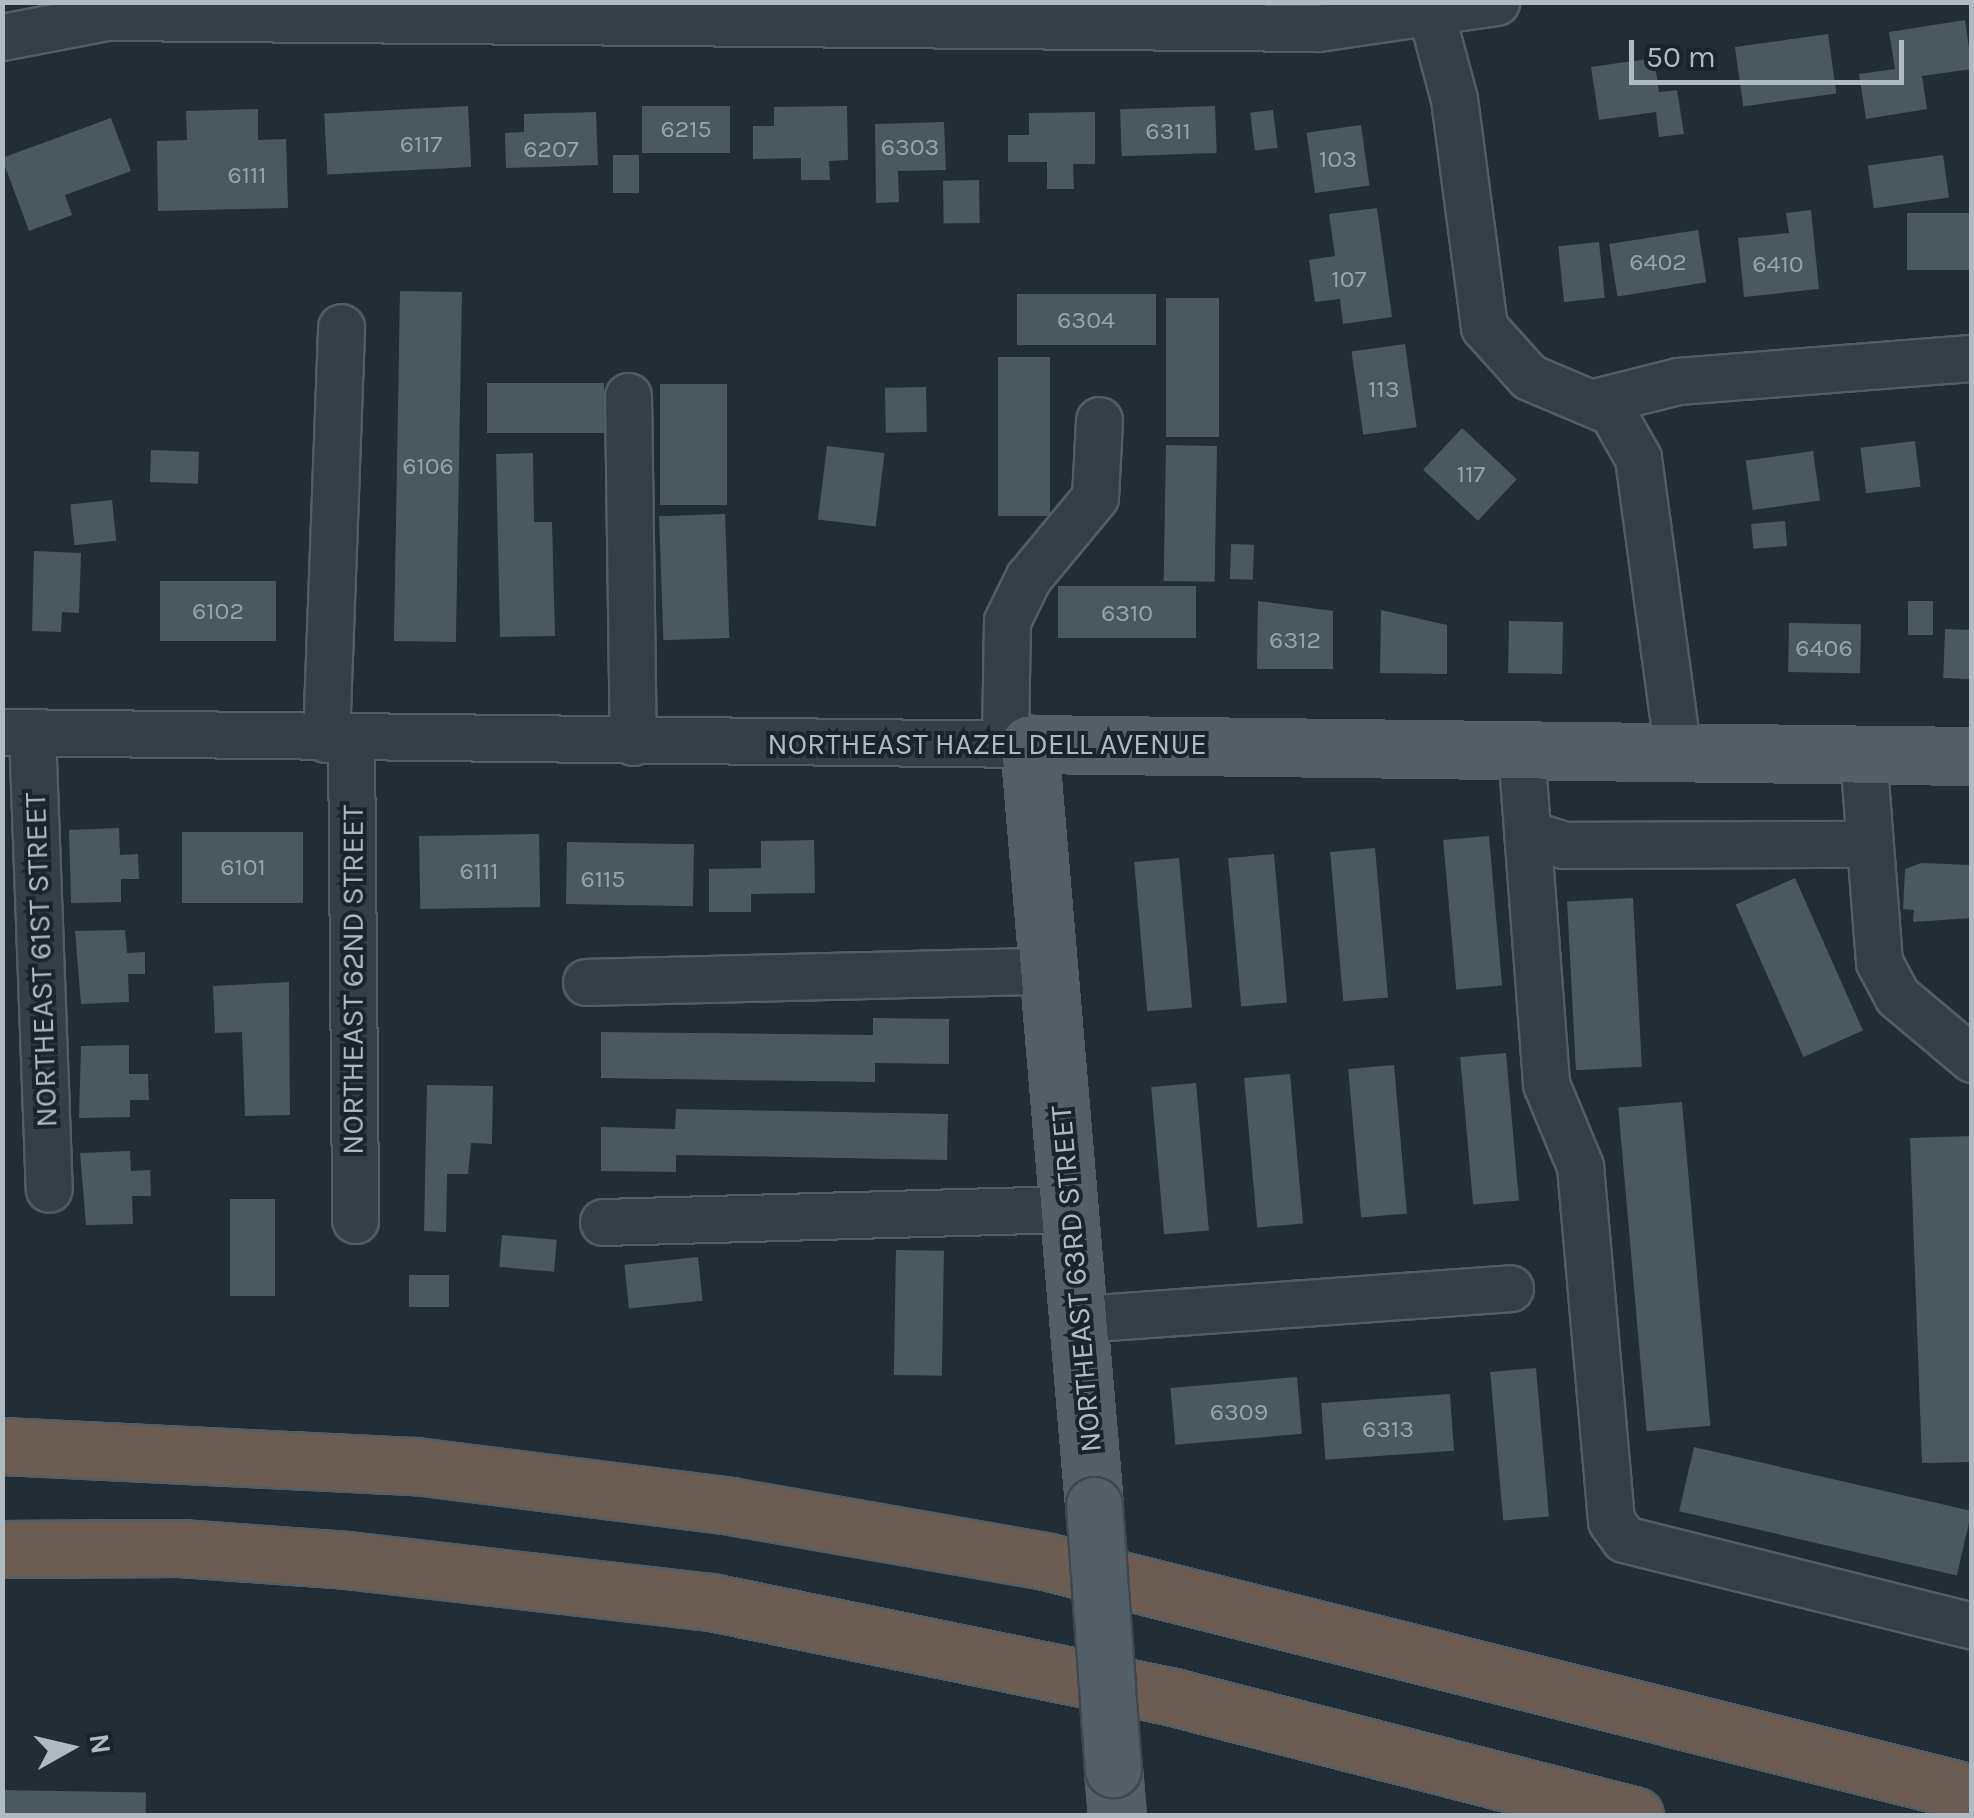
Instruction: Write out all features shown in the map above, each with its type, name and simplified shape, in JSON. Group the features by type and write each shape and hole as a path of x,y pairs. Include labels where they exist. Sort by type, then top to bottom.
{"highway":[{"path":"2,1446 253,1451 468,1472 1006,1554 1972,1793"},
{"path":"2,1549 348,1560 710,1602 1173,1697 1635,1816"}],"main road":[{"name":"NORTHEAST HAZEL DELL AVENUE","path":"1017,744 1972,756"},
{"name":"NORTHEAST 63RD STREET","path":"1017,744 1050,971 1081,1319 1114,1792"}],"street":[{"path":"2,36 106,17 1318,28 1430,8 1496,2"},
{"path":"1430,8 1454,98 1484,327 1528,377 1598,401 1678,381 1972,358"},
{"name":"NORTHEAST 62ND STREET","path":"341,328 339,740 356,1220"},
{"path":"628,396 632,742"},
{"path":"1598,401 1638,458 1678,752"},
{"path":"1017,744 1007,621 1028,578 1096,497 1099,420"},
{"name":"NORTHEAST HAZEL DELL AVENUE","path":"18,732 339,740 1017,744"},
{"name":"NORTHEAST 61ST STREET","path":"18,732 49,1188"},
{"path":"1522,750 1546,1084 1580,1166 1611,1521 1624,1539 1972,1626"},
{"path":"1862,754 1886,980 1972,1059"},
{"path":"1528,833 1563,845 1869,844"},
{"path":"586,982 1050,971"},
{"path":"603,1222 1071,1209"},
{"path":"1081,1319 1510,1288"}],"building":[{"path":"1965,20 1972,69 1922,76 1927,109 1866,119 1859,74 1895,69 1889,32"},
{"path":"1828,34 1836,93 1743,106 1735,47"},
{"path":"1654,58 1659,92 1677,90 1684,134 1659,137 1656,112 1599,120 1591,67"},
{"path":"468,106 471,167 327,174 324,114"},
{"path":"642,106 730,106 730,153 642,153"},
{"path":"847,106 848,160 829,161 830,180 801,180 801,158 753,159 753,126 774,126 774,107"},
{"path":"1215,106 1217,153 1122,156 1120,109"},
{"path":"258,109 258,140 286,139 288,208 158,211 157,141 187,140 186,111"},
{"path":"1273,110 1278,148 1255,151 1250,113"},
{"path":"596,112 598,165 506,168 505,133 524,132 524,114"},
{"path":"1095,112 1095,164 1073,164 1074,189 1047,189 1047,162 1008,162 1008,135 1029,135 1029,113"},
{"path":"111,118 131,171 65,195 72,215 29,231 2,158"},
{"path":"944,122 946,170 898,171 899,202 876,203 875,124"},
{"path":"1361,125 1369,185 1315,193 1307,133"},
{"path":"613,155 639,155 639,193 613,193"},
{"path":"1943,155 1949,198 1874,208 1868,166"},
{"path":"979,180 980,223 944,224 943,181"},
{"path":"1377,208 1392,317 1343,324 1340,299 1315,302 1309,260 1335,256 1329,214"},
{"path":"1811,210 1819,289 1744,297 1738,238 1789,233 1786,213"},
{"path":"1907,213 1972,213 1972,270 1907,270"},
{"path":"1698,230 1706,282 1617,296 1609,244"},
{"path":"1599,242 1605,298 1564,302 1558,246"},
{"path":"400,291 462,292 456,642 394,641"},
{"path":"1017,294 1156,294 1156,345 1017,345"},
{"path":"1166,298 1219,298 1219,437 1166,437"},
{"path":"1405,344 1417,427 1363,435 1352,352"},
{"path":"998,357 1050,357 1050,516 998,516"},
{"path":"487,383 604,383 604,433 487,433"},
{"path":"660,384 727,384 727,505 660,505"},
{"path":"926,387 927,432 886,433 885,388"},
{"path":"1462,428 1517,479 1478,521 1423,470"},
{"path":"1915,441 1921,487 1866,493 1860,448"},
{"path":"1166,445 1217,446 1215,582 1164,581"},
{"path":"827,446 885,453 876,527 818,519"},
{"path":"151,450 199,452 198,484 150,482"},
{"path":"1813,451 1820,501 1753,510 1746,460"},
{"path":"533,453 534,522 552,522 555,636 500,637 496,454"},
{"path":"112,500 116,541 75,545 70,504"},
{"path":"725,514 729,638 663,640 659,516"},
{"path":"1785,521 1787,546 1753,549 1751,524"},
{"path":"1231,544 1254,545 1253,580 1230,579"},
{"path":"34,551 81,553 79,613 62,612 61,632 32,631"},
{"path":"160,581 276,581 276,641 160,641"},
{"path":"1058,586 1196,586 1196,638 1058,638"},
{"path":"1258,601 1333,611 1333,669 1257,669"},
{"path":"1908,601 1933,601 1933,635 1908,635"},
{"path":"1381,610 1447,625 1447,674 1380,673"},
{"path":"1509,621 1563,622 1562,674 1508,673"},
{"path":"1789,623 1861,624 1860,673 1788,672"},
{"path":"1945,629 1972,630 1970,679 1943,678"},
{"path":"119,828 120,855 138,854 139,879 121,879 121,902 71,903 69,830"},
{"path":"182,832 303,832 303,903 182,903"},
{"path":"539,834 540,907 420,909 419,836"},
{"path":"1489,836 1502,985 1456,989 1443,840"},
{"path":"814,840 815,893 751,894 751,912 709,912 709,869 761,868 761,841"},
{"path":"567,842 694,844 693,906 566,904"},
{"path":"1375,848 1388,997 1343,1001 1330,852"},
{"path":"1274,854 1287,1002 1241,1006 1228,858"},
{"path":"1179,858 1192,1007 1147,1011 1134,862"},
{"path":"1921,863 1972,865 1972,918 1913,922 1914,910 1903,909 1905,869"},
{"path":"1795,878 1863,1031 1804,1057 1736,904"},
{"path":"1633,898 1642,1067 1576,1070 1567,901"},
{"path":"125,930 127,953 145,952 145,974 128,974 129,1002 81,1004 75,931"},
{"path":"289,982 290,1115 245,1116 242,1032 215,1033 213,986"},
{"path":"873,1018 949,1019 949,1064 875,1063 875,1082 601,1078 601,1032 873,1035"},
{"path":"129,1045 129,1074 148,1074 149,1100 130,1100 130,1117 79,1118 81,1046"},
{"path":"1506,1053 1519,1200 1473,1204 1460,1057"},
{"path":"1394,1065 1407,1213 1361,1217 1348,1069"},
{"path":"1290,1074 1303,1223 1257,1227 1244,1078"},
{"path":"1196,1083 1209,1230 1164,1234 1151,1087"},
{"path":"427,1085 493,1086 492,1144 471,1143 468,1174 447,1174 446,1232 424,1231"},
{"path":"1682,1102 1710,1426 1647,1431 1618,1108"},
{"path":"676,1109 948,1114 947,1160 676,1155 676,1172 601,1171 601,1127 675,1129"},
{"path":"1972,1136 1972,1462 1922,1463 1910,1138"},
{"path":"130,1151 131,1171 150,1170 151,1196 132,1196 133,1224 86,1225 80,1153"},
{"path":"230,1199 275,1199 275,1296 230,1296"},
{"path":"502,1235 557,1240 554,1272 499,1267"},
{"path":"896,1250 944,1251 942,1376 894,1375"},
{"path":"698,1257 703,1301 629,1308 624,1265"},
{"path":"409,1275 449,1275 449,1307 409,1307"},
{"path":"1536,1368 1549,1516 1503,1520 1490,1372"},
{"path":"1297,1377 1302,1434 1175,1445 1170,1388"},
{"path":"1450,1394 1454,1451 1325,1460 1321,1403"},
{"path":"1694,1447 1972,1511 1957,1575 1679,1511"},
{"path":"2,1790 146,1793 146,1816 2,1816"}]}
